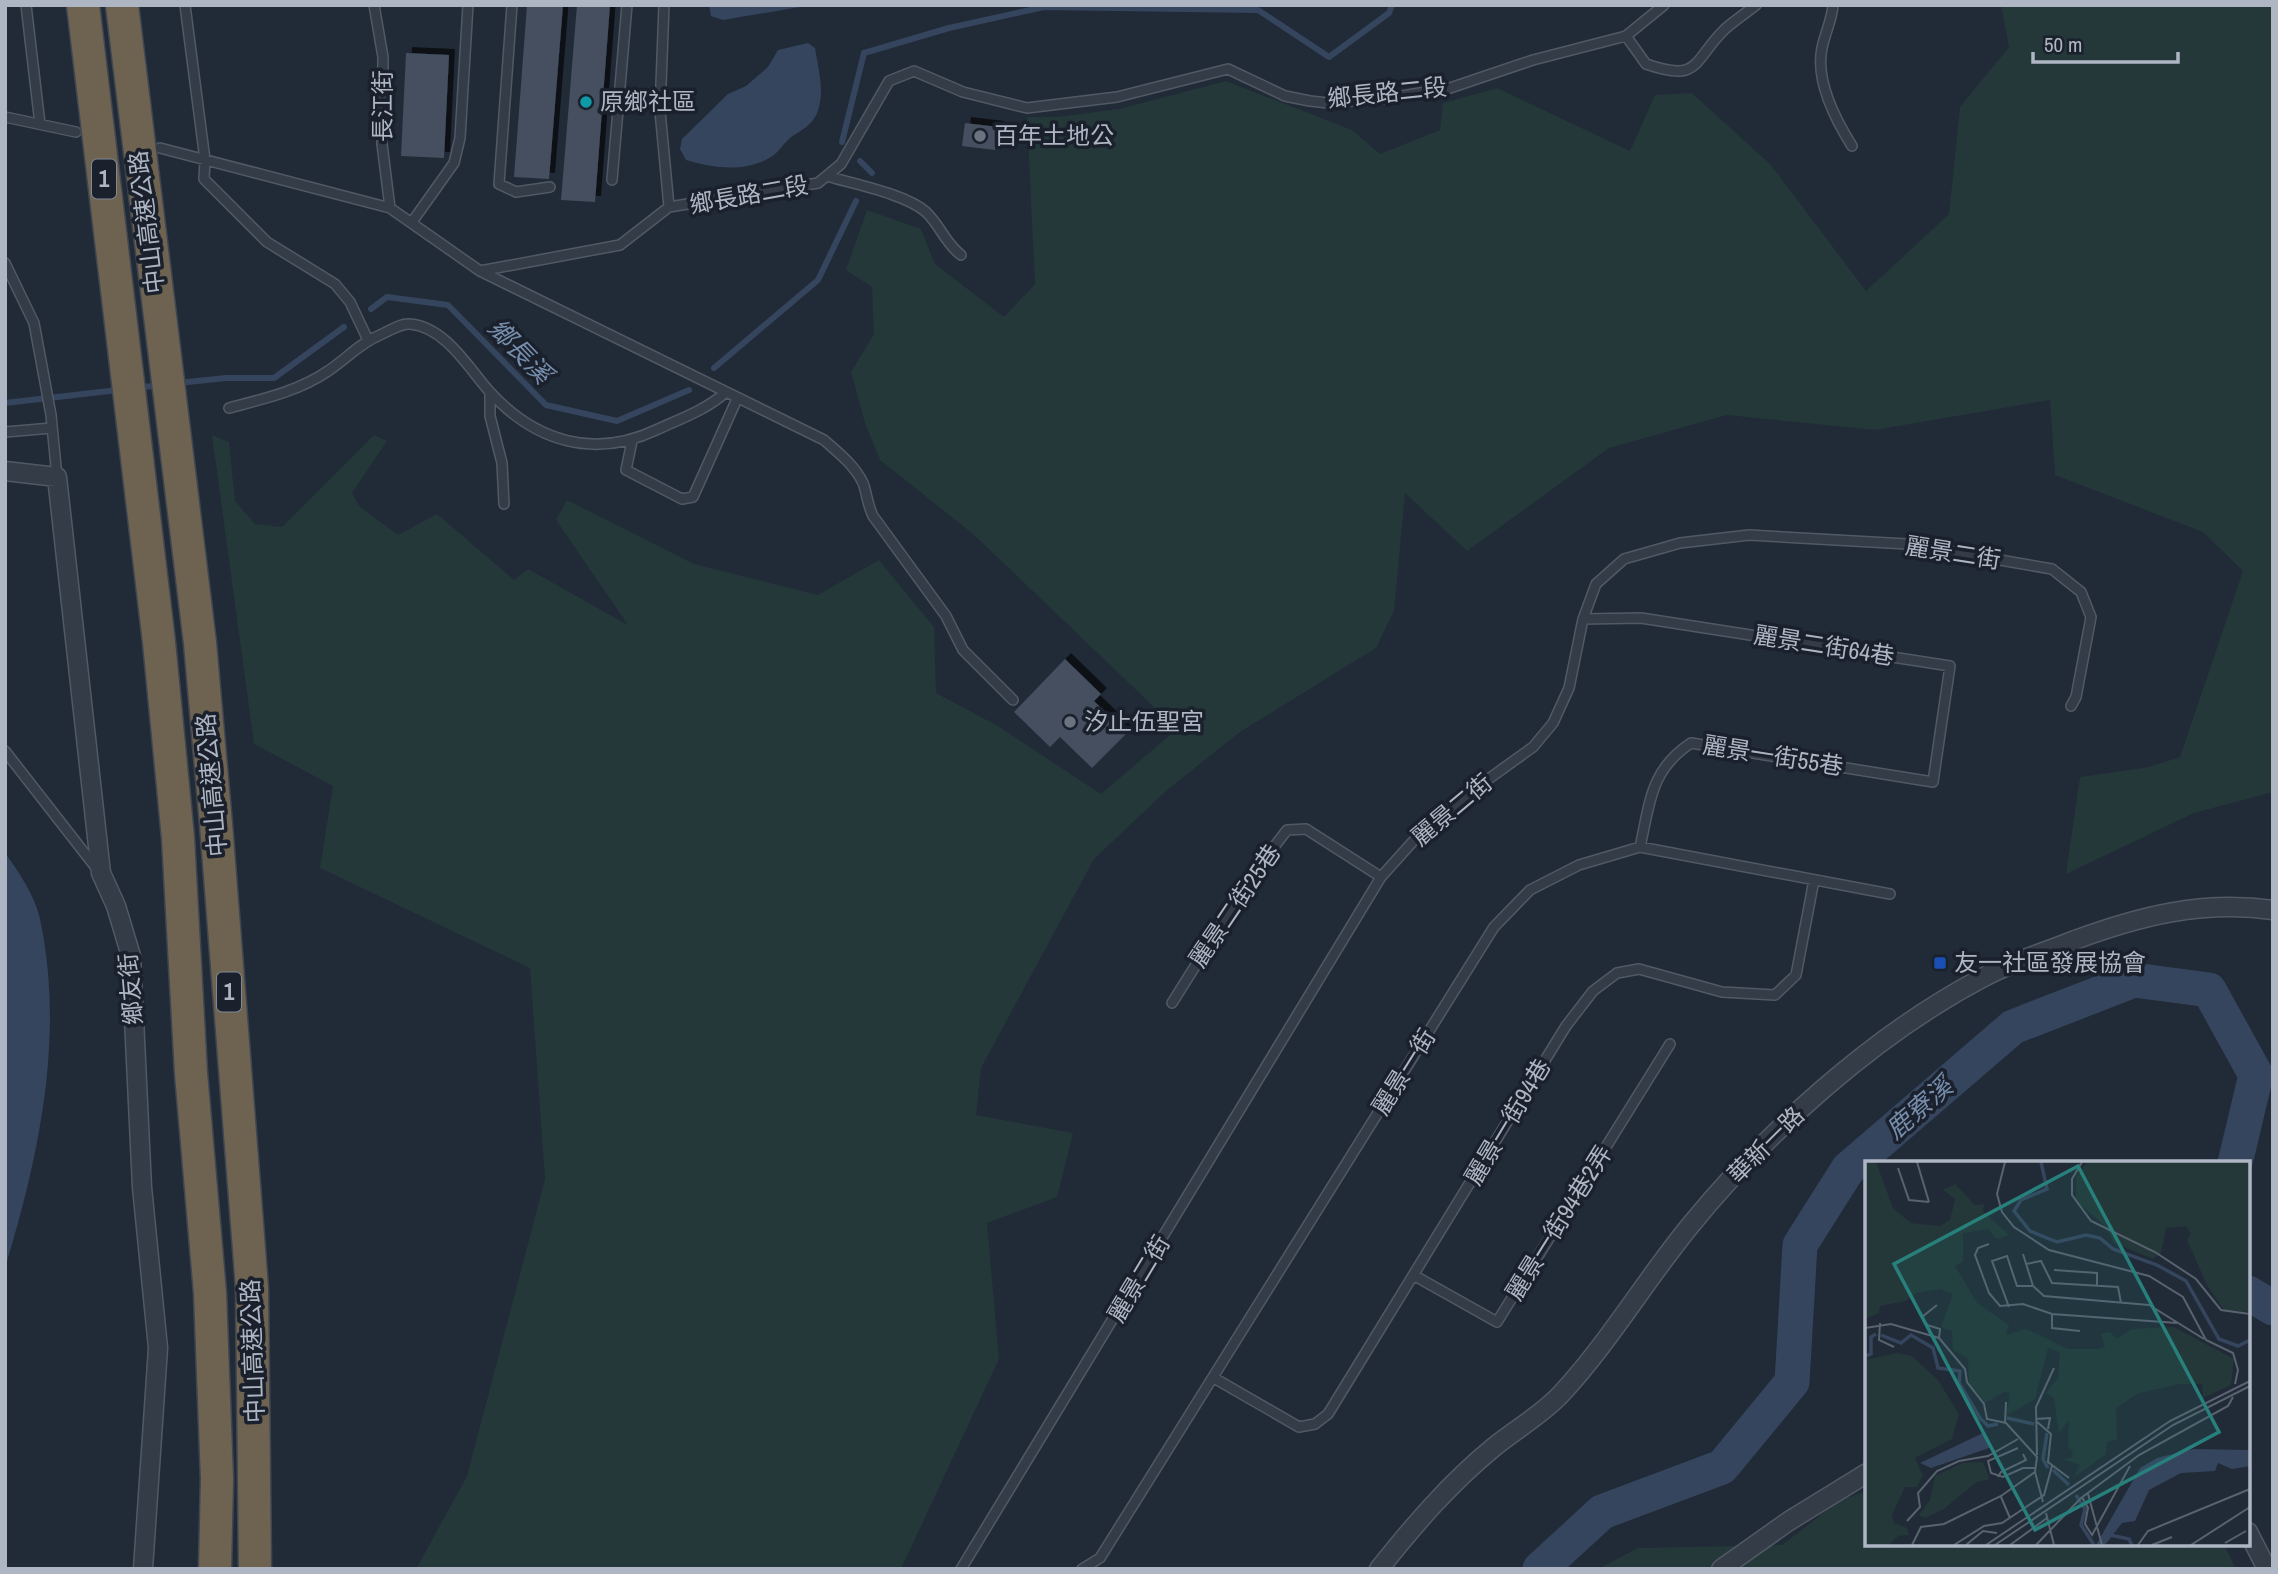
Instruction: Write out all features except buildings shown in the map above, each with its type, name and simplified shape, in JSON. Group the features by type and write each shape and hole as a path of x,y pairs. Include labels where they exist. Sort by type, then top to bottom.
{"highway":[{"name":"中山高速公路","path":"83,5 159,642 178,838 191,1073 210,1293 216,1479 215,1569"},
{"name":"中山高速公路","path":"122,5 200,643 252,1288 256,1569"}],"street":[{"path":"5,471 57,477"},
{"name":"鄉友街","path":"57,477 101,873 116,906 131,956 142,1186 158,1348 143,1569"},
{"name":"華新一路","path":"1379,1569 1424,1512 1492,1448 1561,1394 1689,1226 1772,1134 1823,1089 1923,1013 1985,976 2086,936 2160,912 2239,905 2273,910"},
{"path":"1721,1569 1789,1521 1865,1474"},
{"path":"2250,1536 2267,1569"}],"lane":[{"path":"26,5 40,124"},
{"path":"185,5 205,160 204,179 267,242 335,284 350,302 368,340"},
{"name":"長江街","path":"374,5 383,57 382,144 390,208"},
{"path":"412,222 454,163 460,138 468,5"},
{"path":"512,5 499,184 516,192 550,187"},
{"path":"612,180 627,5"},
{"path":"664,5 660,111 669,208"},
{"name":"鄉長路二段","path":"480,271 620,245 669,208 818,183 841,163 889,81 914,71 963,92 1027,108 1116,97 1228,69 1285,96 1328,103 1390,98 1450,88 1533,60 1626,36 1664,5"},
{"path":"1626,36 1646,64 1680,73 1695,67 1725,29 1756,5"},
{"path":"1833,5 1821,51 1824,80 1836,121 1852,146"},
{"path":"5,117 76,132"},
{"path":"160,148 390,208 480,271 824,440 844,458 863,484 865,499 873,516 946,616 963,650 1013,700"},
{"path":"827,176 905,200 925,211 949,246 961,255"},
{"name":"鄉友街","path":"5,263 34,323 51,415 57,477"},
{"path":"229,408 282,394 327,373 368,340 408,324 428,329 526,423 582,445 632,441 714,403 726,392"},
{"path":"490,391 490,416 502,463 504,504"},
{"path":"632,441 625,470 682,499 694,497 737,399"},
{"path":"5,432 52,428"},
{"name":"麗景二街","path":"961,1569 1381,877 1416,838 1469,793 1533,747 1553,723 1569,688 1583,619 1596,584 1624,559 1680,543 1749,534 1907,544 2052,569 2081,592 2091,617 2076,697 2071,706"},
{"name":"麗景二街64巷","path":"1583,619 1641,618 1950,666 1934,782"},
{"name":"麗景一街55巷","path":"1640,847 1654,782 1671,756 1691,743 1934,782"},
{"path":"5,751 101,873"},
{"name":"麗景二街25巷","path":"1172,1003 1253,874 1287,830 1307,829 1381,877"},
{"name":"麗景一街","path":"1082,1569 1100,1558 1494,927 1530,890 1579,865 1640,847 1890,894"},
{"name":"麗景一街94巷","path":"1214,1378 1299,1427 1315,1424 1328,1414 1566,1026 1593,991 1617,973 1639,969 1722,992 1775,995 1796,975 1814,880"},
{"name":"麗景一街94巷2弄","path":"1415,1276 1497,1322 1670,1044"}],"shaded area":[{"path":"2001,5 2273,5 2273,792 2194,813 2066,874 2080,777 2149,767 2180,757 2243,571 2203,532 2055,475 2050,400 1875,430 1727,415 1609,448 1467,551 1405,493 1394,611 1376,648 1240,732 1166,791 1094,859 981,1068 976,1115 1073,1133 1057,1197 987,1223 999,1359 901,1569 416,1569 467,1476 545,1179 530,968 320,868 333,786 254,744 212,435 229,442 235,501 255,524 282,527 374,435 387,441 352,493 359,506 398,535 437,514 514,580 528,569 628,625 556,520 567,500 694,564 818,595 879,560 934,627 936,693 998,726 1101,794 1177,729 973,534 880,460 865,423 851,372 874,334 872,287 846,270 867,210 921,229 935,264 1004,317 1035,284 1027,117 1057,117 1119,109 1226,81 1352,130 1380,154 1440,130 1443,103 1497,88 1630,151 1655,95 1692,93 1771,165 1866,291 1949,214 1960,107 2009,47"},
{"path":"1865,1492 1865,1546 2225,1546 2236,1569 1598,1569 1638,1548 1782,1545 1840,1500"}],"water":[{"path":"709,5 812,5 723,20 711,16"},
{"path":"808,43 815,48 821,92 817,113 808,125 790,138 774,155 751,165 729,168 686,160 680,149 682,139 728,94 746,86 768,67 778,50"},
{"path":"5,853 26,884 38,910 47,963 50,1007 45,1095 38,1139 5,1268"}],"waterway":[{"name":"鄉長溪","path":"842,142 864,53 949,28 1044,7 1258,10 1329,57 1389,13 1392,5"},
{"name":"鄉長溪","path":"860,161 872,173"},
{"name":"鄉長溪","path":"714,368 818,280 856,201"},
{"name":"鄉長溪","path":"371,309 387,297 448,305 546,405 617,421 689,390"},
{"name":"鄉長溪","path":"178,383 226,378 274,378 344,327"},
{"name":"鄉長溪","path":"136,388 160,385"},
{"name":"鄉長溪","path":"5,403 118,390"},
{"name":"鹿寮溪","path":"1540,1569 1602,1512 1722,1467 1792,1382 1800,1245 1848,1169 2013,1027 2134,980 2209,990 2256,1075 2235,1161"},
{"name":"鹿寮溪","path":"2250,1294 2273,1308"}],"place":[{"name":"原鄉社區","path":"586,102"},
{"name":"百年土地公","path":"980,136"},
{"name":"汐止伍聖宮","path":"1070,722"},
{"name":"友一社區發展協會","path":"1940,963"}]}
